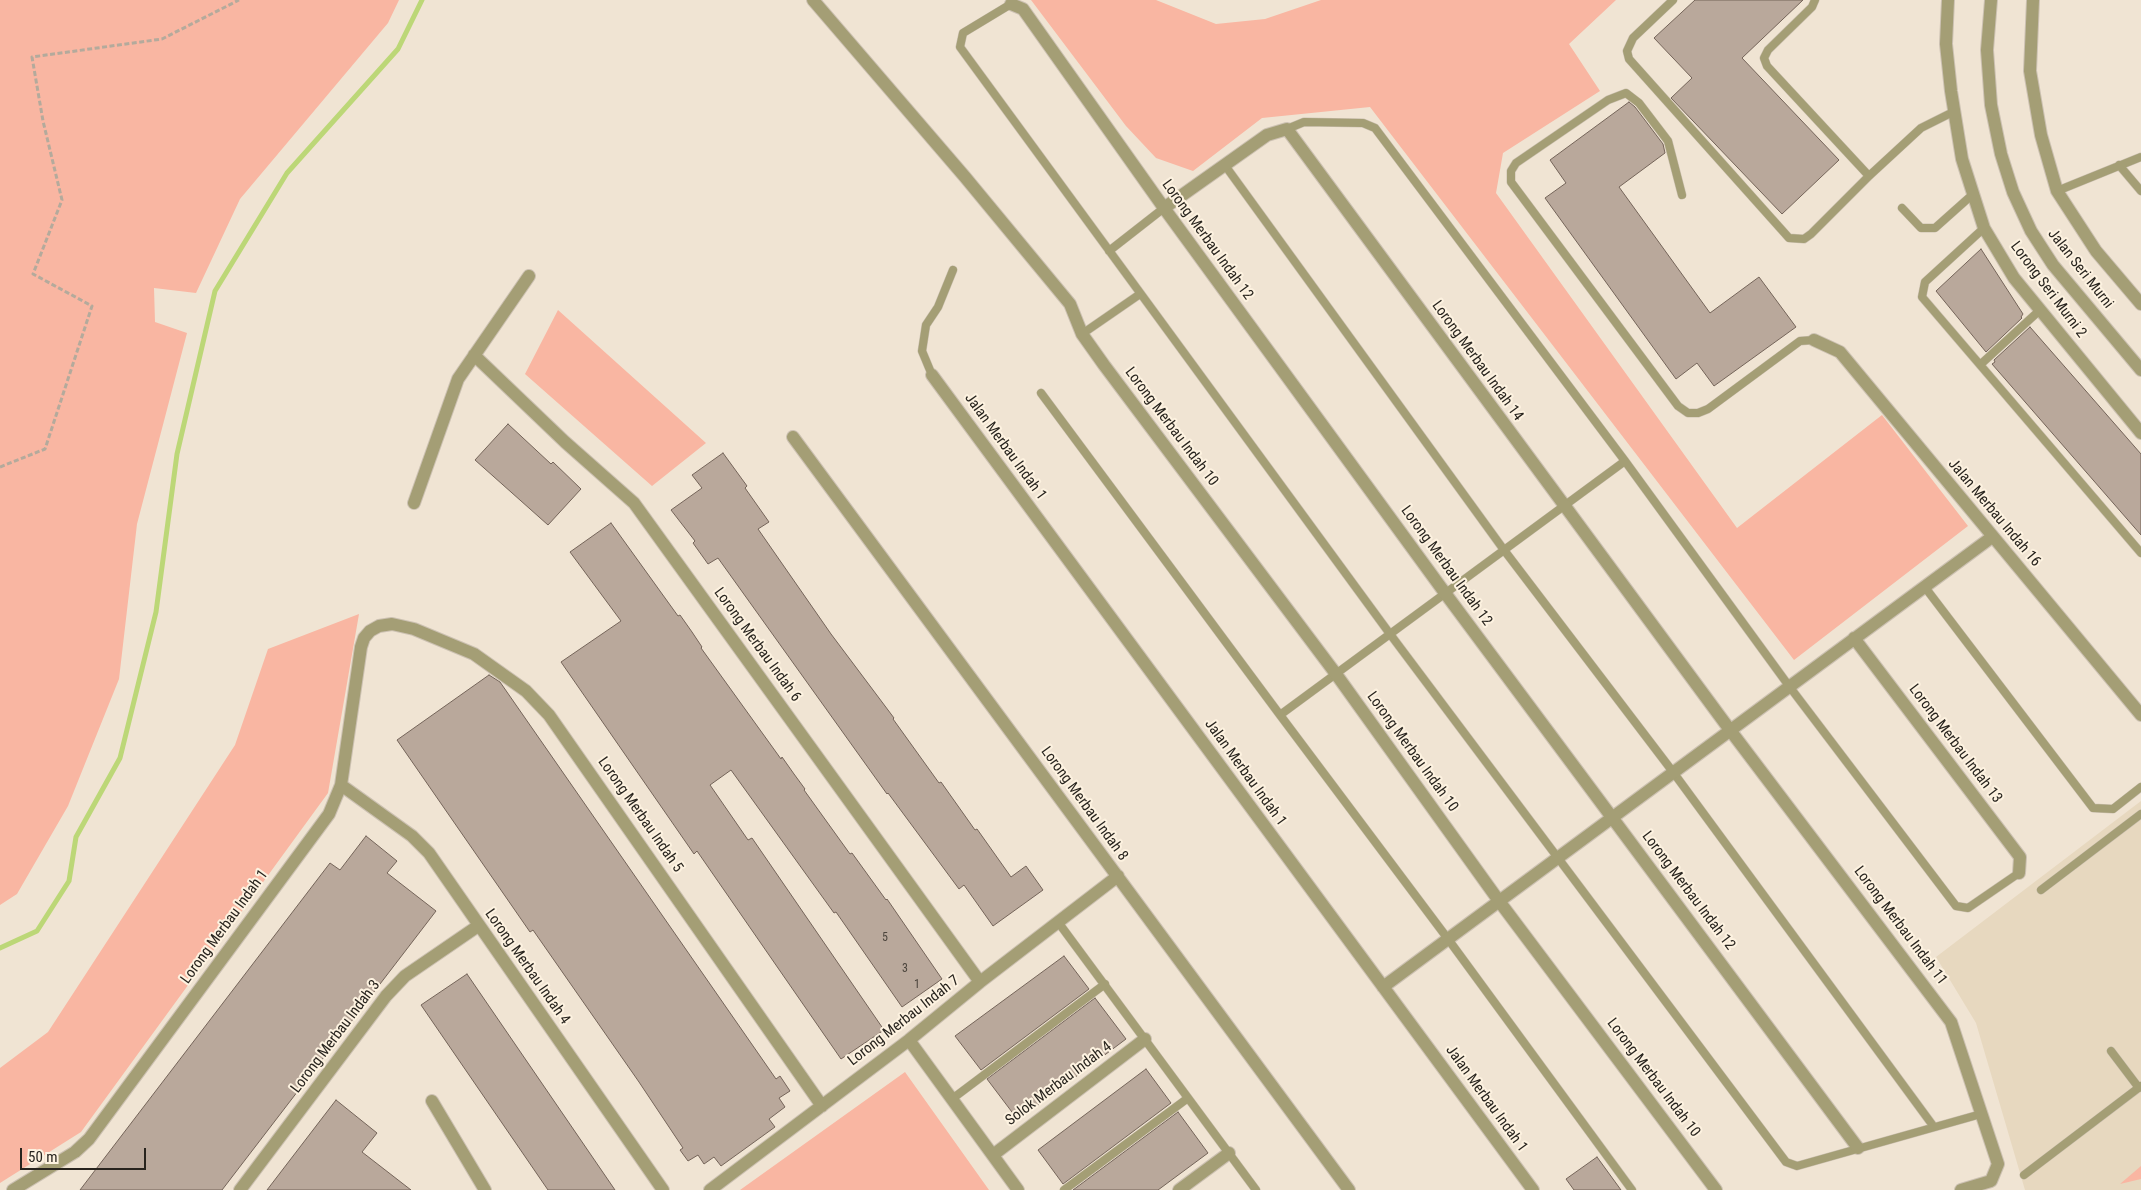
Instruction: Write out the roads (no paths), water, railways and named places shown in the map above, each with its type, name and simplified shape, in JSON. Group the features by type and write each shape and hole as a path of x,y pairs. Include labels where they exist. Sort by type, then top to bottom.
{"street":[{"name":"Lorong Merbau Indah 10","path":"813,0 965,177 1070,304 1082,334 1336,674 1499,901 1716,1190"},
{"name":"Lorong Seri Murni 2","path":"1948,0 1946,44 1954,111 1962,159 1984,228 2014,278 2141,433"},
{"name":"Jalan Seri Murni","path":"1991,0 1987,50 1991,104 2001,154 2013,192 2031,231 2053,265 2141,370"},
{"path":"2033,0 2030,72 2041,135 2057,191 2096,251 2141,304"},
{"name":"Lorong Merbau Indah 12","path":"1011,4 1023,9 1164,208 1445,593 1858,1148"},
{"path":"1164,208 1267,134 1287,128"},
{"name":"Lorong Merbau Indah 14","path":"1287,128 1730,730"},
{"path":"414,503 458,379 529,276"},
{"name":"Jalan Merbau Indah 16","path":"1814,340 1840,352 2141,715"},
{"name":"Lorong Merbau Indah 6","path":"474,355 565,442 634,503 980,982"},
{"name":"Jalan Merbau Indah 1","path":"932,375 1533,1190"},
{"name":"Lorong Merbau Indah 8","path":"793,436 1349,1190"},
{"path":"1383,987 1992,537"},
{"name":"Lorong Merbau Indah 5","path":"370,631 379,626 392,624 414,629 474,654 526,690 549,715 572,746 822,1106"},
{"name":"Lorong Merbau Indah 1","path":"13,1190 75,1152 89,1139 329,814 341,785 361,647 364,638 370,631"},
{"name":"Lorong Merbau Indah 13","path":"1854,638 2020,857 2019,873"},
{"name":"Lorong Merbau Indah 11","path":"1730,730 1951,1022 1998,1164 1991,1181 1961,1190"},
{"name":"Lorong Merbau Indah 4","path":"341,785 412,836 429,853 478,926 664,1190"},
{"name":"Lorong Merbau Indah 7","path":"710,1190 909,1040 980,982 1118,876"},
{"name":"Lorong Merbau Indah 3","path":"240,1190 386,996 405,976 478,926"},
{"name":"Solok Merbau Indah 4","path":"993,1155 1145,1039"},
{"path":"909,1040 1018,1190"},
{"path":"432,1101 485,1190"},
{"path":"1180,1190 1229,1153"}],"lane":[{"path":"1673,0 1633,38 1627,51 1629,59 1784,234 1796,240 1804,239 1811,234 1869,176 1922,128 1954,111"},
{"path":"1815,0 1812,7 1768,50 1764,58 1767,66 1869,176"},
{"path":"1011,4 963,33 960,48 1390,634 1786,1162 1797,1166 1980,1114"},
{"path":"1682,195 1668,140 1639,104 1626,93 1608,100 1531,152 1516,163 1511,172 1512,182 1678,406 1688,413 1708,410 1800,341 1814,340"},
{"path":"1287,128 1304,122 1363,123 1375,128 1625,461 1789,686 1956,906 1968,908 2019,873"},
{"path":"2057,191 2141,157"},
{"path":"1224,164 1504,550 1673,772 1934,1126"},
{"path":"2119,165 2141,192"},
{"path":"1902,208 1921,228 1935,228 1972,195"},
{"path":"1109,251 1164,208"},
{"path":"1984,228 1926,282 1922,297 2141,553"},
{"path":"932,375 922,351 926,325 938,306 953,270"},
{"path":"1082,334 1140,294"},
{"path":"1981,364 2040,310"},
{"path":"1041,393 1448,939 1632,1190"},
{"path":"1280,716 1625,461"},
{"path":"1924,586 2093,808 2113,809 2141,787"},
{"path":"2041,890 2141,814"},
{"path":"1058,922 1256,1190"},
{"path":"952,1098 1105,984"},
{"path":"2024,1175 2140,1087 2111,1050"},
{"path":"1064,1190 1188,1098"}],"waterway":[{"path":"0,948 37,931 69,881 76,837 120,758 156,612 177,454 215,291 287,173 398,49 422,0"}]}
